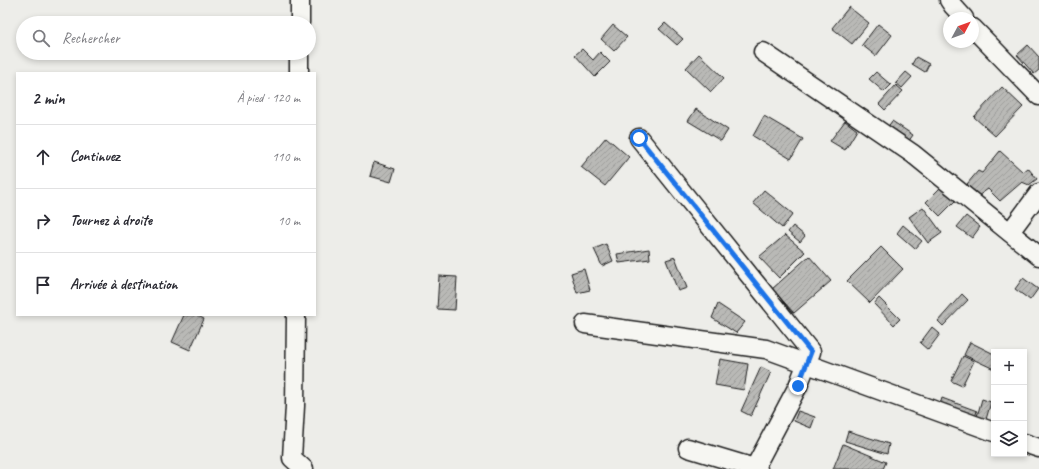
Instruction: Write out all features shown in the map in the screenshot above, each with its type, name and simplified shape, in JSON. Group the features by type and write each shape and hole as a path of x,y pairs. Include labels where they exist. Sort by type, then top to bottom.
{"street":[{"path":"300,0 300,16"},
{"path":"950,0 958,12"},
{"path":"979,34 1039,96"},
{"path":"763,52 913,154 1039,256"},
{"path":"299,60 299,72"},
{"path":"639,138 811,352 798,386 756,469 688,448"},
{"path":"1010,232 1039,193"},
{"path":"294,465 296,316"},
{"path":"585,324 766,349 991,431"},
{"path":"1027,444 1039,448"}],"building":[{"path":"849,7 869,23 852,44 832,28"},
{"path":"665,23 683,39 677,45 659,29"},
{"path":"878,24 892,35 876,56 862,45"},
{"path":"613,25 627,37 614,51 601,39"},
{"path":"1028,45 1039,57 1039,70 1034,74 1017,55"},
{"path":"582,49 593,60 600,52 610,62 595,77 575,55"},
{"path":"699,54 724,78 711,92 686,68"},
{"path":"916,57 929,64 925,72 912,64"},
{"path":"876,72 891,85 884,92 869,79"},
{"path":"906,72 912,77 902,88 896,83"},
{"path":"896,85 903,91 885,110 879,104"},
{"path":"1002,87 1023,107 995,136 974,117"},
{"path":"696,109 728,130 721,141 688,121"},
{"path":"764,116 803,139 791,159 753,136"},
{"path":"845,121 857,130 845,150 830,141"},
{"path":"892,121 913,135 908,142 887,128"},
{"path":"606,137 629,157 605,186 581,167"},
{"path":"1000,151 1023,172 1028,168 1037,179 1029,185 1022,182 1000,201 988,189 978,196 967,184 978,171 982,173"},
{"path":"374,162 395,169 391,182 370,176"},
{"path":"941,187 955,201 940,216 926,202"},
{"path":"764,190 793,214 782,228 753,203"},
{"path":"923,207 942,233 928,243 909,217"},
{"path":"966,216 980,227 972,238 957,227"},
{"path":"903,225 922,241 915,249 897,233"},
{"path":"793,226 805,236 800,242 788,232"},
{"path":"785,235 805,252 779,278 759,257"},
{"path":"606,244 613,261 602,266 594,249"},
{"path":"881,247 903,269 870,303 847,281"},
{"path":"649,249 650,259 619,263 617,254"},
{"path":"809,256 831,281 794,313 772,289"},
{"path":"675,257 687,288 678,291 666,260"},
{"path":"584,269 590,290 577,293 571,273"},
{"path":"439,276 457,277 455,310 437,309"},
{"path":"1023,278 1038,289 1030,300 1015,289"},
{"path":"962,294 968,300 943,326 938,321"},
{"path":"879,298 900,319 894,325 874,304"},
{"path":"718,304 745,322 736,333 712,318"},
{"path":"184,316 198,316 204,319 190,350 172,342"},
{"path":"932,327 940,334 928,350 920,343"},
{"path":"970,342 991,352 991,368 964,355"},
{"path":"963,356 974,361 962,386 951,381"},
{"path":"720,359 748,364 744,390 715,385"},
{"path":"761,367 771,372 751,416 741,411"},
{"path":"942,398 977,411 974,420 939,408"},
{"path":"982,399 991,402 985,423 976,420"},
{"path":"798,411 815,417 811,428 794,421"},
{"path":"848,431 889,444 887,454 845,441"},
{"path":"843,444 886,462 883,469 833,469"}],"route":[{"path":"639,138 811,352 798,386"}]}
